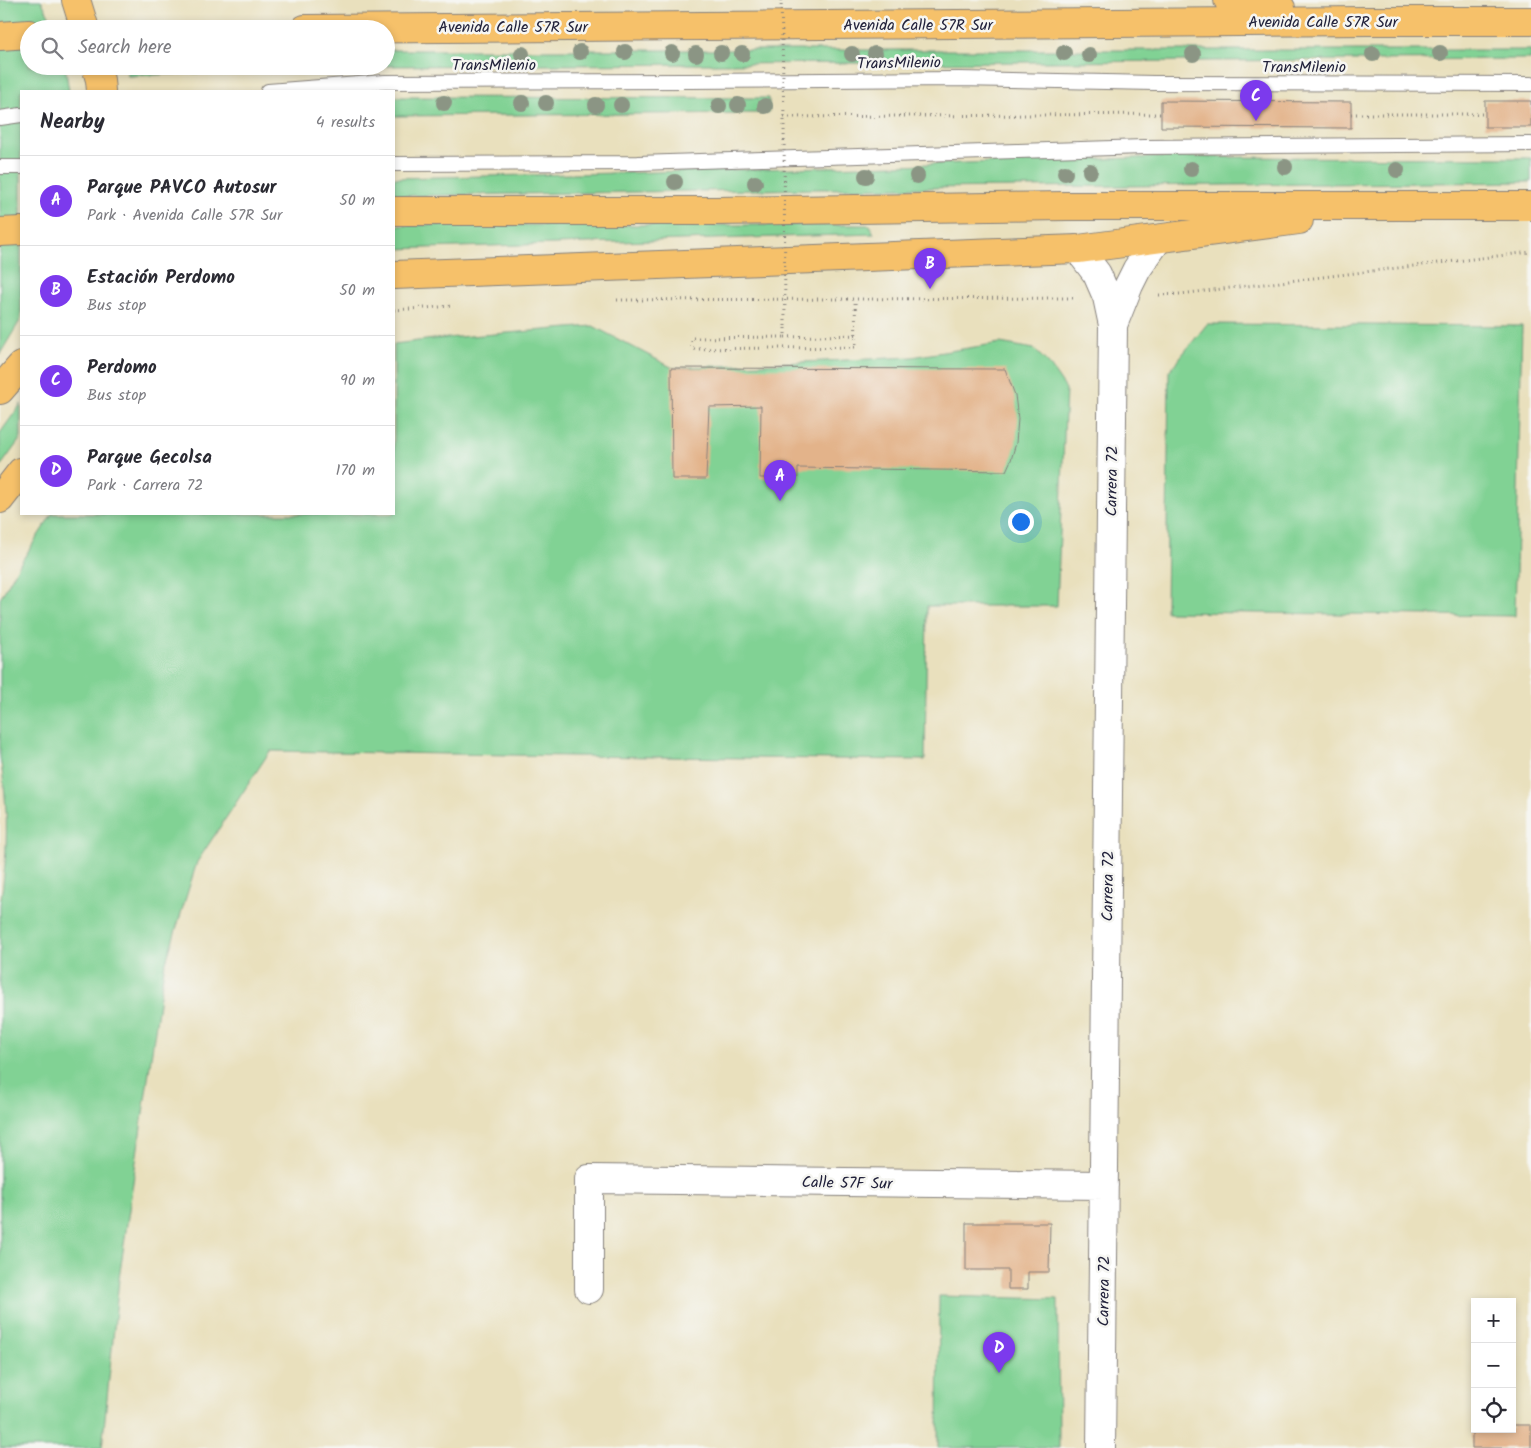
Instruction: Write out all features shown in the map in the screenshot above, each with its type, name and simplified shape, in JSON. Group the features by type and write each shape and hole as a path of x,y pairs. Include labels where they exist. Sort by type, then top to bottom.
{"main road":[{"path":"76,0 82,20"},
{"path":"1228,0 1369,21"},
{"name":"Avenida Calle 57R Sur","path":"395,27 1531,21"},
{"path":"0,36 20,35"},
{"path":"99,75 101,90"},
{"path":"396,211 715,211 1087,206 1531,206"},
{"path":"395,275 1078,249 1414,206"},
{"path":"0,232 20,231"},
{"path":"0,390 20,367"},
{"path":"0,498 20,473"}],"street":[{"name":"Carrera 72","path":"1113,324 1137,269 1158,239"},
{"name":"Carrera 72","path":"1078,249 1097,274 1107,297 1113,324 1101,1448"},
{"name":"Calle 57F Sur","path":"590,1289 590,1179 1104,1185"}],"lane":[{"name":"TransMilenio","path":"281,90 385,82 959,79 1154,83 1531,84"},
{"path":"0,118 20,116"},
{"path":"395,164 638,163 1144,147 1531,144"},
{"path":"0,167 20,167"}],"path":[{"path":"781,0 784,117 785,336"},
{"path":"784,117 1161,114"},
{"path":"1351,114 1485,114"},
{"path":"1180,294 1531,252"},
{"path":"610,300 1046,299"},
{"path":"855,300 856,336 856,347 692,349 692,338 856,336"},
{"path":"395,310 463,306"}],"green space":[{"path":"0,0 41,0 51,20 20,20 20,75 66,75 69,90 20,90 20,321 0,354"},
{"path":"395,50 1531,50 1531,59 395,66"},
{"path":"395,97 769,98 769,113 395,116"},
{"path":"1171,157 1531,158 1531,182 816,189 395,196 395,178"},
{"path":"870,225 874,234 395,249 395,226"},
{"path":"1207,324 1522,326 1515,616 1166,612 1169,371"},
{"path":"593,326 673,368 912,357 1000,343 1034,349 1048,363 1066,389 1057,606 927,606 925,760 270,751 197,862 164,968 119,1279 102,1448 0,1448 0,905 5,868 6,813 0,758 0,599 51,515 395,515 395,344"},
{"path":"20,405 20,439 0,467 0,433"},
{"path":"939,1296 1058,1299 1059,1448 938,1448"}],"building":[{"path":"1161,101 1351,102 1351,128 1161,127"},
{"path":"1485,101 1531,101 1531,127 1485,127"},
{"path":"671,368 1005,369 1015,395 1018,419 1016,443 1006,471 798,468 798,478 760,478 761,406 709,407 706,479 672,479"},
{"path":"966,1223 1050,1223 1049,1272 1028,1272 1028,1289 1008,1289 1008,1270 966,1270"},
{"path":"1516,1425 1531,1425 1531,1448 1472,1448 1472,1433 1516,1433"}],"place":[{"name":"Perdomo","path":"1256,121"},
{"name":"Estación Perdomo","path":"930,289"},
{"name":"Parque PAVCO Autosur","path":"780,501"},
{"name":"Parque Gecolsa","path":"999,1373"}]}
